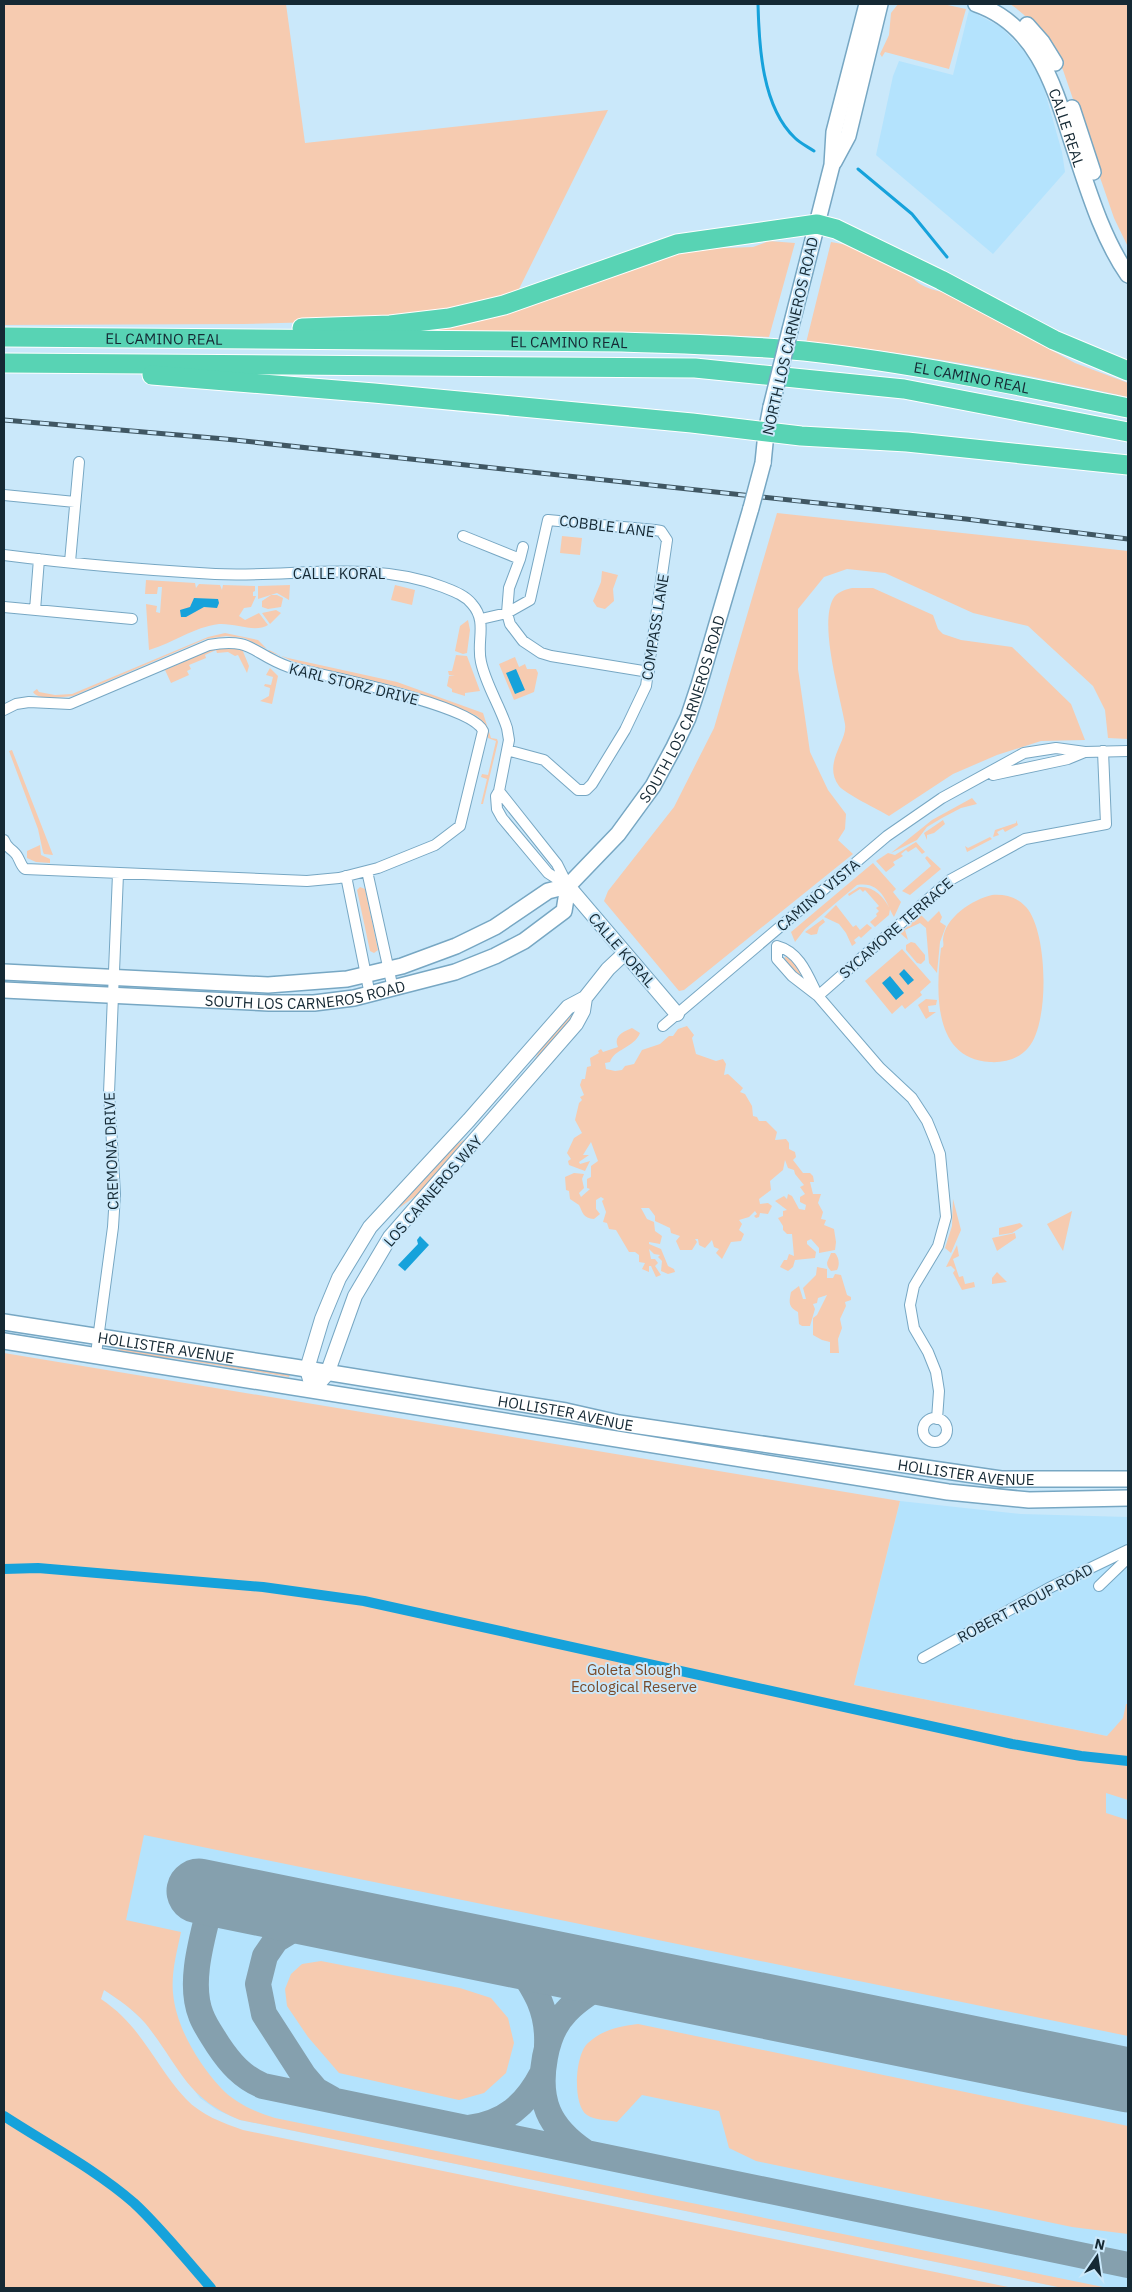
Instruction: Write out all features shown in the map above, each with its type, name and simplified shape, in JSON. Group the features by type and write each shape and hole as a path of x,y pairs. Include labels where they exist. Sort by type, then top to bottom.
{"highway":[{"path":"74,337 390,324 449,318 504,306 677,244 817,224 836,229 941,280 1054,340 1128,371"},
{"name":"EL CAMINO REAL","path":"4,337 613,342 713,345 804,351 954,373 1128,408"},
{"name":"EL CAMINO REAL","path":"4,363 695,368 904,389 1128,432"},
{"path":"4,371 124,373 692,423 766,433 907,442 1128,464"}],"main road":[{"name":"NORTH LOS CARNEROS ROAD","path":"750,508 763,463 771,407 832,166 834,132 867,4"},
{"name":"NORTH LOS CARNEROS ROAD","path":"832,166 848,136 880,4"},
{"name":"CALLE REAL","path":"976,4 1000,15 1018,29 1045,67 1101,222 1128,275"},
{"name":"CALLE REAL","path":"1001,4 1026,23 1042,42 1055,64 1108,219 1128,256"},
{"name":"SOUTH LOS CARNEROS ROAD","path":"4,972 268,984 314,983 389,970 456,946 495,926 548,891 568,886 618,834 653,786 674,748 688,718 699,685 750,508"},
{"name":"SOUTH LOS CARNEROS ROAD","path":"4,990 269,1003 314,1003 370,995 455,972 495,956 524,941 564,911 568,886"},
{"name":"HOLLISTER AVENUE","path":"4,1322 98,1335 307,1369 327,1374 566,1411 619,1423 951,1473 1028,1480 1128,1479"},
{"name":"HOLLISTER AVENUE","path":"4,1341 96,1354 948,1492 1029,1500 1128,1498"}],"street":[{"path":"70,562 79,462"},
{"path":"4,495 75,502"},
{"name":"COBBLE LANE","path":"507,613 525,604 533,593 548,520 655,530 665,535"},
{"name":"COMPASS LANE","path":"507,750 544,760 573,788 582,791 587,789 601,772 625,730 644,690 668,545 665,535"},
{"path":"463,536 520,559"},
{"path":"523,547 509,588 507,613 510,624 520,638 541,653 648,672"},
{"name":"CALLE KORAL","path":"4,555 229,574 339,570 400,574 462,595 472,603 481,619 481,661 507,728 507,750 499,791 496,796 497,809 502,818 548,873 568,886 677,1014"},
{"path":"35,610 39,559"},
{"path":"4,607 132,619"},
{"path":"481,619 507,613"},
{"name":"KARL STORZ DRIVE","path":"4,710 16,704 30,702 70,704 209,645 228,642 252,647 276,663 402,694 476,721 480,725 483,737 460,826 434,844 386,866 346,876 307,881 25,869 21,866 14,852 7,848 4,840"},
{"name":"CAMINO VISTA","path":"663,1026 914,815 942,798 982,778 1024,753 1056,748 1085,752 1128,751"},
{"name":"SYCAMORE TERRACE","path":"818,996 950,880 1025,839 1106,824 1103,751"},
{"path":"367,871 393,989"},
{"name":"CREMONA DRIVE","path":"96,1354 113,1227 115,1194 109,1094 118,874"},
{"path":"346,876 370,995"},
{"path":"769,936 777,946 788,949 803,965 818,996"},
{"path":"777,946 777,959 792,976 818,996 880,1068 912,1098 927,1121 940,1154 946,1205 944,1227 938,1246 914,1286 910,1305 914,1328 928,1352 936,1372 939,1391 937,1418"},
{"name":"LOS CARNEROS WAY","path":"307,1369 325,1311 351,1256 387,1206 469,1120 568,1007 585,998 608,969 625,953"},
{"name":"LOS CARNEROS WAY","path":"313,1390 327,1374 355,1296 390,1237 576,1024 583,1011 585,998"},
{"path":"469,1120 483,1132"},
{"path":"307,1369 313,1390"},
{"name":"ROBERT TROUP ROAD","path":"923,1658 1049,1588 1128,1550"},
{"path":"1099,1586 1128,1558"}],"shaded area":[{"path":"969,10 1001,27 1024,51 1041,78 1062,152 1065,172 993,254 876,155 893,76 899,61 953,75"},
{"path":"900,1501 1021,1514 1128,1517 1128,2288 1063,2288 240,2120 217,2110 200,2098 145,2022 125,2004 103,1989 142,1796 1102,1999 1107,1736 854,1685"}],"green space":[{"path":"4,4 286,4 305,143 608,110 516,295 463,311 387,320 243,324 4,325"},
{"path":"898,4 943,4 966,9 949,69 885,52 882,57 880,54 889,35 891,13"},
{"path":"1010,4 1128,4 1128,247 1114,218 1063,70 1053,51 1034,25"},
{"path":"769,241 795,243 769,337 625,332 435,331 434,329 499,316 639,265 683,252 721,246 725,248 753,247"},
{"path":"831,242 853,246 910,274 923,286 949,294 1075,363 1128,383 1128,397 1008,372 928,358 806,343"},
{"path":"777,513 1128,551 1128,739 1108,738 1105,710 1093,686 1028,626 973,613 885,573 847,569 824,577 798,609 798,669 810,752 828,790 846,814 845,829 838,840 853,854 684,990 679,991 604,901 608,891 674,807 714,728"},
{"path":"562,536 582,538 580,555 560,553"},
{"path":"602,571 618,575 613,589 614,601 605,609 597,607 593,601 601,582"},
{"path":"146,580 195,583 196,588 199,584 220,585 222,590 223,585 255,586 253,596 256,596 251,607 244,608 239,616 245,620 259,613 268,625 251,628 219,624 192,632 149,650 146,604 157,606 156,612 160,613 162,587 158,587 157,594 145,594"},
{"path":"290,585 289,600 277,593 258,599 258,586"},
{"path":"395,585 415,590 412,605 391,600"},
{"path":"852,588 873,588 933,615 938,629 943,634 961,640 1012,647 1071,704 1085,740 1041,741 997,755 953,774 889,816 848,793 839,786 834,777 833,769 845,731 845,724 832,660 828,625 829,611 833,599 839,593"},
{"path":"271,595 283,598 281,607 268,609 262,607 262,601"},
{"path":"276,610 281,613 270,624 262,613"},
{"path":"468,620 470,630 467,653 463,654 455,651 460,626"},
{"path":"225,633 258,640 267,649 244,638 226,636 206,639 73,696 57,698 40,697 33,692 37,689 39,692 55,695 72,694 208,637"},
{"path":"225,647 242,649 249,666 247,673 238,655 235,656 228,652 217,653 216,650 205,655 206,658 189,665 191,669 187,671 189,675 171,683 165,670 208,651"},
{"path":"280,655 397,682 483,713 491,738 497,739 498,742 483,804 481,804 487,779 481,777 482,774 488,775 496,741 488,738 485,725 477,716 406,689 294,662"},
{"path":"456,655 467,656 480,691 465,693 465,696 452,692 452,689 447,686 449,676 455,676 449,675 448,671 452,671"},
{"path":"515,657 519,667 525,664 527,669 536,669 538,673 534,692 514,700 499,664"},
{"path":"270,668 278,676 272,704 260,701 269,696 270,688 264,686 265,684 271,685 273,677 266,675"},
{"path":"12,750 53,855 44,854 43,852 38,829 9,751"},
{"path":"972,798 977,804 961,808 942,818 927,827 917,840 891,853 932,820"},
{"path":"943,820 945,824 934,833 927,835 927,840 924,833"},
{"path":"1016,820 1018,825 1005,832 1003,829 997,832 999,835 993,837 995,830 1016,823"},
{"path":"990,837 992,839 967,852 965,846 968,848"},
{"path":"916,842 925,852 922,854 916,847 908,852 906,850 901,854 903,856 893,862 895,865 886,872 876,861 888,853 895,855"},
{"path":"40,845 41,855 50,859 50,863 36,862 27,858 27,851"},
{"path":"927,856 941,869 910,895 902,891 931,866 925,858"},
{"path":"873,863 896,889 893,892 901,902 894,917 878,890 872,886 857,885 805,929 795,942 791,932"},
{"path":"360,887 365,889 378,950 374,953 370,951 357,890"},
{"path":"859,887 874,890 885,900 890,909 889,915 875,927 870,922 877,916 876,914 879,911 876,908 879,906 865,890 863,892 860,889 849,896 848,894"},
{"path":"992,895 1010,897 1026,907 1039,936 1044,978 1040,1019 1035,1036 1028,1048 1011,1060 995,1062 971,1058 957,1049 948,1035 942,1019 938,983 941,948 943,947 948,924 968,905"},
{"path":"836,905 853,927 856,925 860,930 867,924 872,928 861,938 859,936 854,940 856,943 852,946 839,924 824,917"},
{"path":"939,911 942,917 940,922 946,926 940,942 937,973 929,963 926,928 920,923 905,930 908,940 900,933 921,915 928,922"},
{"path":"823,919 825,922 819,927 817,934 811,935 805,932"},
{"path":"911,942 915,943 925,955 925,960 921,964 917,963 906,950 906,945"},
{"path":"902,949 931,982 920,992 922,995 905,1009 902,1005 892,1014 865,981"},
{"path":"788,955 806,980 793,972 783,959"},
{"path":"926,999 937,1000 936,1005 928,1006 929,1012 936,1012 926,1019 918,1005"},
{"path":"576,1010 578,1013 530,1068 541,1048"},
{"path":"687,1026 694,1035 692,1038 696,1054 716,1061 723,1059 726,1064 724,1075 728,1074 743,1088 740,1092 745,1094 752,1106 753,1116 757,1117 759,1121 766,1121 777,1132 775,1140 786,1139 789,1143 789,1149 795,1152 796,1157 793,1160 803,1173 810,1173 813,1176 814,1182 810,1182 813,1194 821,1194 818,1203 823,1212 821,1219 826,1220 824,1225 834,1229 835,1250 819,1253 819,1248 811,1239 807,1241 807,1244 816,1252 815,1258 795,1260 793,1267 788,1271 780,1267 784,1260 787,1260 789,1254 794,1256 792,1234 787,1234 783,1230 783,1226 778,1218 783,1216 783,1211 787,1210 775,1201 784,1196 787,1199 788,1194 792,1196 799,1209 805,1210 806,1205 800,1202 800,1197 805,1194 800,1187 804,1185 794,1170 788,1168 785,1160 783,1170 770,1181 771,1190 759,1199 760,1204 768,1203 772,1206 768,1214 760,1213 759,1217 756,1218 754,1216 757,1214 755,1211 749,1217 739,1220 742,1224 739,1230 744,1234 741,1241 731,1242 722,1259 716,1253 719,1249 714,1247 712,1240 705,1248 699,1245 698,1239 695,1239 697,1242 692,1250 680,1250 676,1241 680,1236 671,1233 670,1228 655,1221 655,1216 649,1208 641,1208 647,1219 654,1222 655,1231 662,1236 660,1244 649,1242 649,1244 661,1249 668,1266 674,1269 675,1272 668,1274 661,1271 662,1261 658,1257 660,1255 654,1254 649,1249 651,1259 655,1259 658,1263 655,1266 661,1275 656,1277 651,1266 649,1266 649,1272 642,1269 645,1263 639,1262 639,1255 635,1252 629,1252 616,1230 609,1229 607,1223 603,1222 606,1212 602,1201 604,1199 601,1197 596,1200 596,1209 600,1214 594,1219 585,1216 579,1205 570,1199 569,1191 566,1190 565,1177 574,1173 584,1174 582,1179 584,1188 579,1193 581,1197 590,1189 587,1188 587,1179 591,1177 591,1166 598,1161 591,1142 583,1155 589,1155 579,1162 580,1164 590,1161 585,1171 569,1165 568,1161 571,1159 567,1153 574,1138 582,1133 575,1120 579,1103 582,1100 580,1097 584,1095 580,1085 582,1079 585,1079 587,1067 591,1066 590,1058 599,1053 598,1051 601,1049 603,1052 618,1047 618,1037 632,1028 640,1033 637,1038 616,1054 610,1062 605,1063 606,1069 622,1070 625,1066 634,1064 642,1050 660,1044 669,1036 673,1036 678,1029"},
{"path":"466,1139 417,1195 399,1208 410,1192 430,1170"},
{"path":"953,1199 961,1230 951,1253 945,1248 952,1226"},
{"path":"1072,1211 1063,1251 1047,1224"},
{"path":"1020,1223 1023,1226 1012,1233 999,1235 999,1228"},
{"path":"1015,1233 1016,1238 997,1251 992,1238"},
{"path":"957,1245 959,1256 953,1259 959,1277 963,1276 965,1284 974,1282 975,1287 962,1290 953,1273 955,1270 951,1266 946,1267"},
{"path":"831,1253 835,1253 838,1259 839,1266 837,1270 831,1271 828,1266 827,1262"},
{"path":"817,1267 827,1269 827,1278 833,1278 835,1274 841,1275 847,1295 851,1297 851,1300 845,1302 846,1306 840,1319 842,1328 838,1339 839,1353 830,1353 830,1342 813,1335 813,1318 817,1315 827,1295 818,1298 817,1303 813,1304 815,1309 810,1326 799,1324 798,1312 790,1304 791,1292 799,1286 803,1299 806,1299 803,1288 816,1275"},
{"path":"997,1272 1007,1282 992,1284 992,1278"},
{"path":"114,1347 290,1374 289,1377 171,1358 148,1358 128,1355"},
{"name":"Goleta Slough Ecological Reserve","path":"4,1353 900,1501 854,1685 1107,1736 1123,1718 1126,1704 1128,1704 1128,1800 1106,1793 1106,1813 1128,1820 1128,2036 144,1835 126,1920 181,1932 175,1962 173,1993 183,2031 196,2056 221,2088 239,2103 260,2113 275,2118 1108,2288 1063,2288 240,2120 221,2111 195,2091 141,2018 104,1990 101,1999 128,2022 186,2099 205,2114 243,2130 1013,2288 4,2288"},
{"path":"321,1961 460,1988 491,1998 508,2018 514,2043 506,2073 484,2093 459,2100 339,2073 308,2037 287,2006 285,1989 291,1974 302,1964"},
{"path":"638,2024 1128,2126 1128,2234 1072,2227 756,2161 729,2148 719,2111 642,2095 617,2122 590,2117 582,2109 577,2091 578,2068 584,2049 594,2038 605,2032"}],"water":[{"path":"194,598 218,599 219,603 217,608 204,607 186,617 181,617 180,610 190,607"},
{"path":"516,669 525,690 515,694 506,673"},
{"path":"904,969 914,980 908,985 899,974"},
{"path":"890,976 904,993 896,1000 882,983"},
{"path":"420,1236 429,1245 405,1271 398,1265 418,1244 417,1240"}],"waterway":[{"path":"758,4 761,57 764,75 775,110 795,138 814,151"},
{"path":"858,169 912,214 947,257"},
{"path":"4,1569 38,1568 263,1587 364,1601 1012,1744 1081,1756 1128,1761"},
{"path":"4,2116 87,2168 134,2203 211,2288"}],"taxiway":[{"path":"213,1894 199,1955 196,1986 197,2001 204,2023 227,2058 243,2074 263,2086 1128,2265"},
{"path":"317,1915 276,1940 265,1956 258,1984 264,2014 304,2076 316,2090 332,2099"},
{"path":"511,1954 538,1997 545,2019 547,2046"},
{"path":"585,2152 562,2133 548,2111 544,2099 543,2086 545,2057 552,2033 562,2017 583,1997 615,1976"},
{"path":"469,2128 493,2122 513,2111 529,2095 542,2074"}],"runway":[{"path":"199,1891 1128,2080"}],"railway":[{"path":"4,420 225,439 966,519 1128,539"}]}
